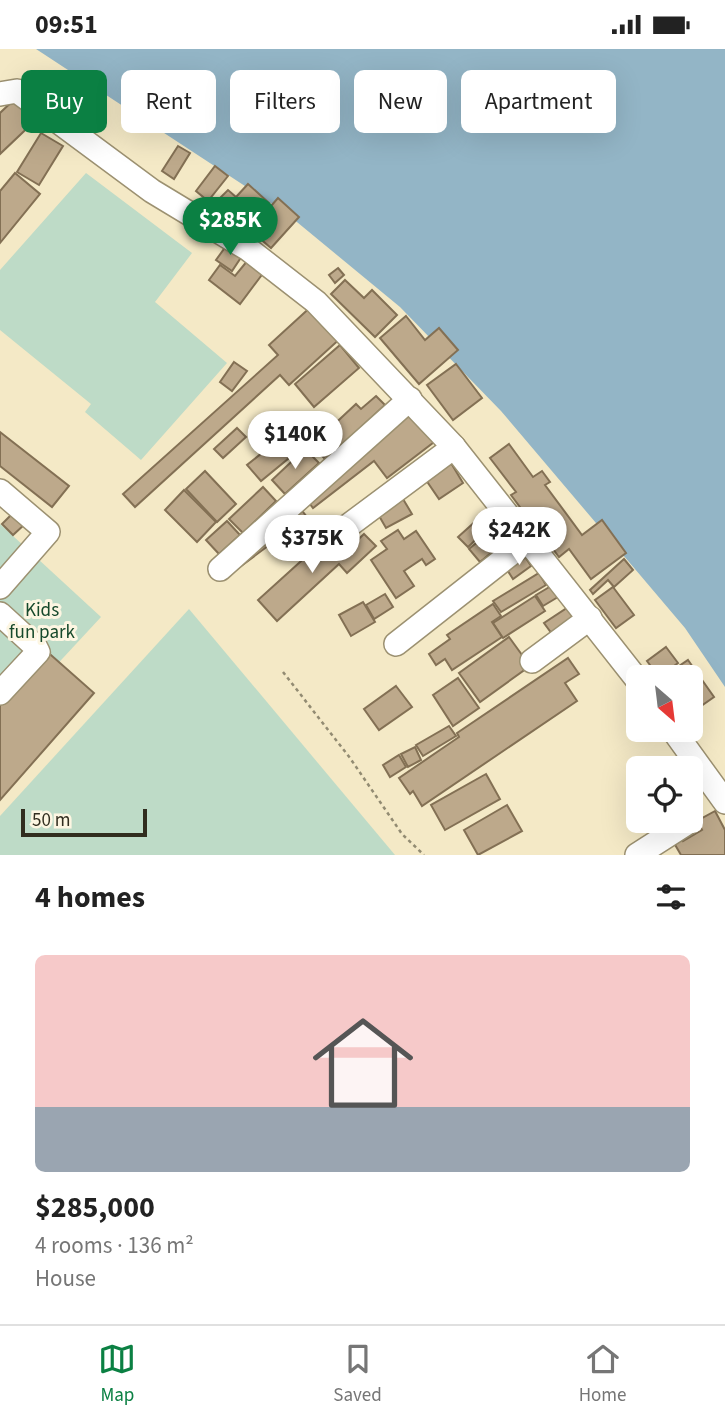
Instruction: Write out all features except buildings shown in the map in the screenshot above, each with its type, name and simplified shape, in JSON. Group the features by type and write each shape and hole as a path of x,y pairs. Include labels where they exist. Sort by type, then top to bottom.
{"street":[{"path":"0,94 17,91 152,191 248,249 316,302 454,447 627,665"},
{"path":"220,569 410,399"},
{"path":"317,549 454,447"},
{"path":"0,491 48,532 0,587"},
{"path":"396,645 527,541"},
{"path":"0,614 35,646 38,652 0,693"},
{"path":"533,661 590,618"},
{"path":"682,742 724,801 703,813"},
{"path":"637,855 671,833"}],"path":[{"path":"284,672 350,758 402,834 424,855"}],"green space":[{"path":"86,173 192,253 155,302 227,363 141,460 85,412 91,404 0,330 0,270"},
{"name":"Kids fun park","path":"0,524 101,617 0,726"},
{"path":"189,609 395,855 0,855 0,816"}],"water":[{"path":"36,49 725,49 725,687 685,628 501,411 400,307 286,213 164,133 216,133 216,70 121,70 121,105 107,96 107,70 68,70"}]}
